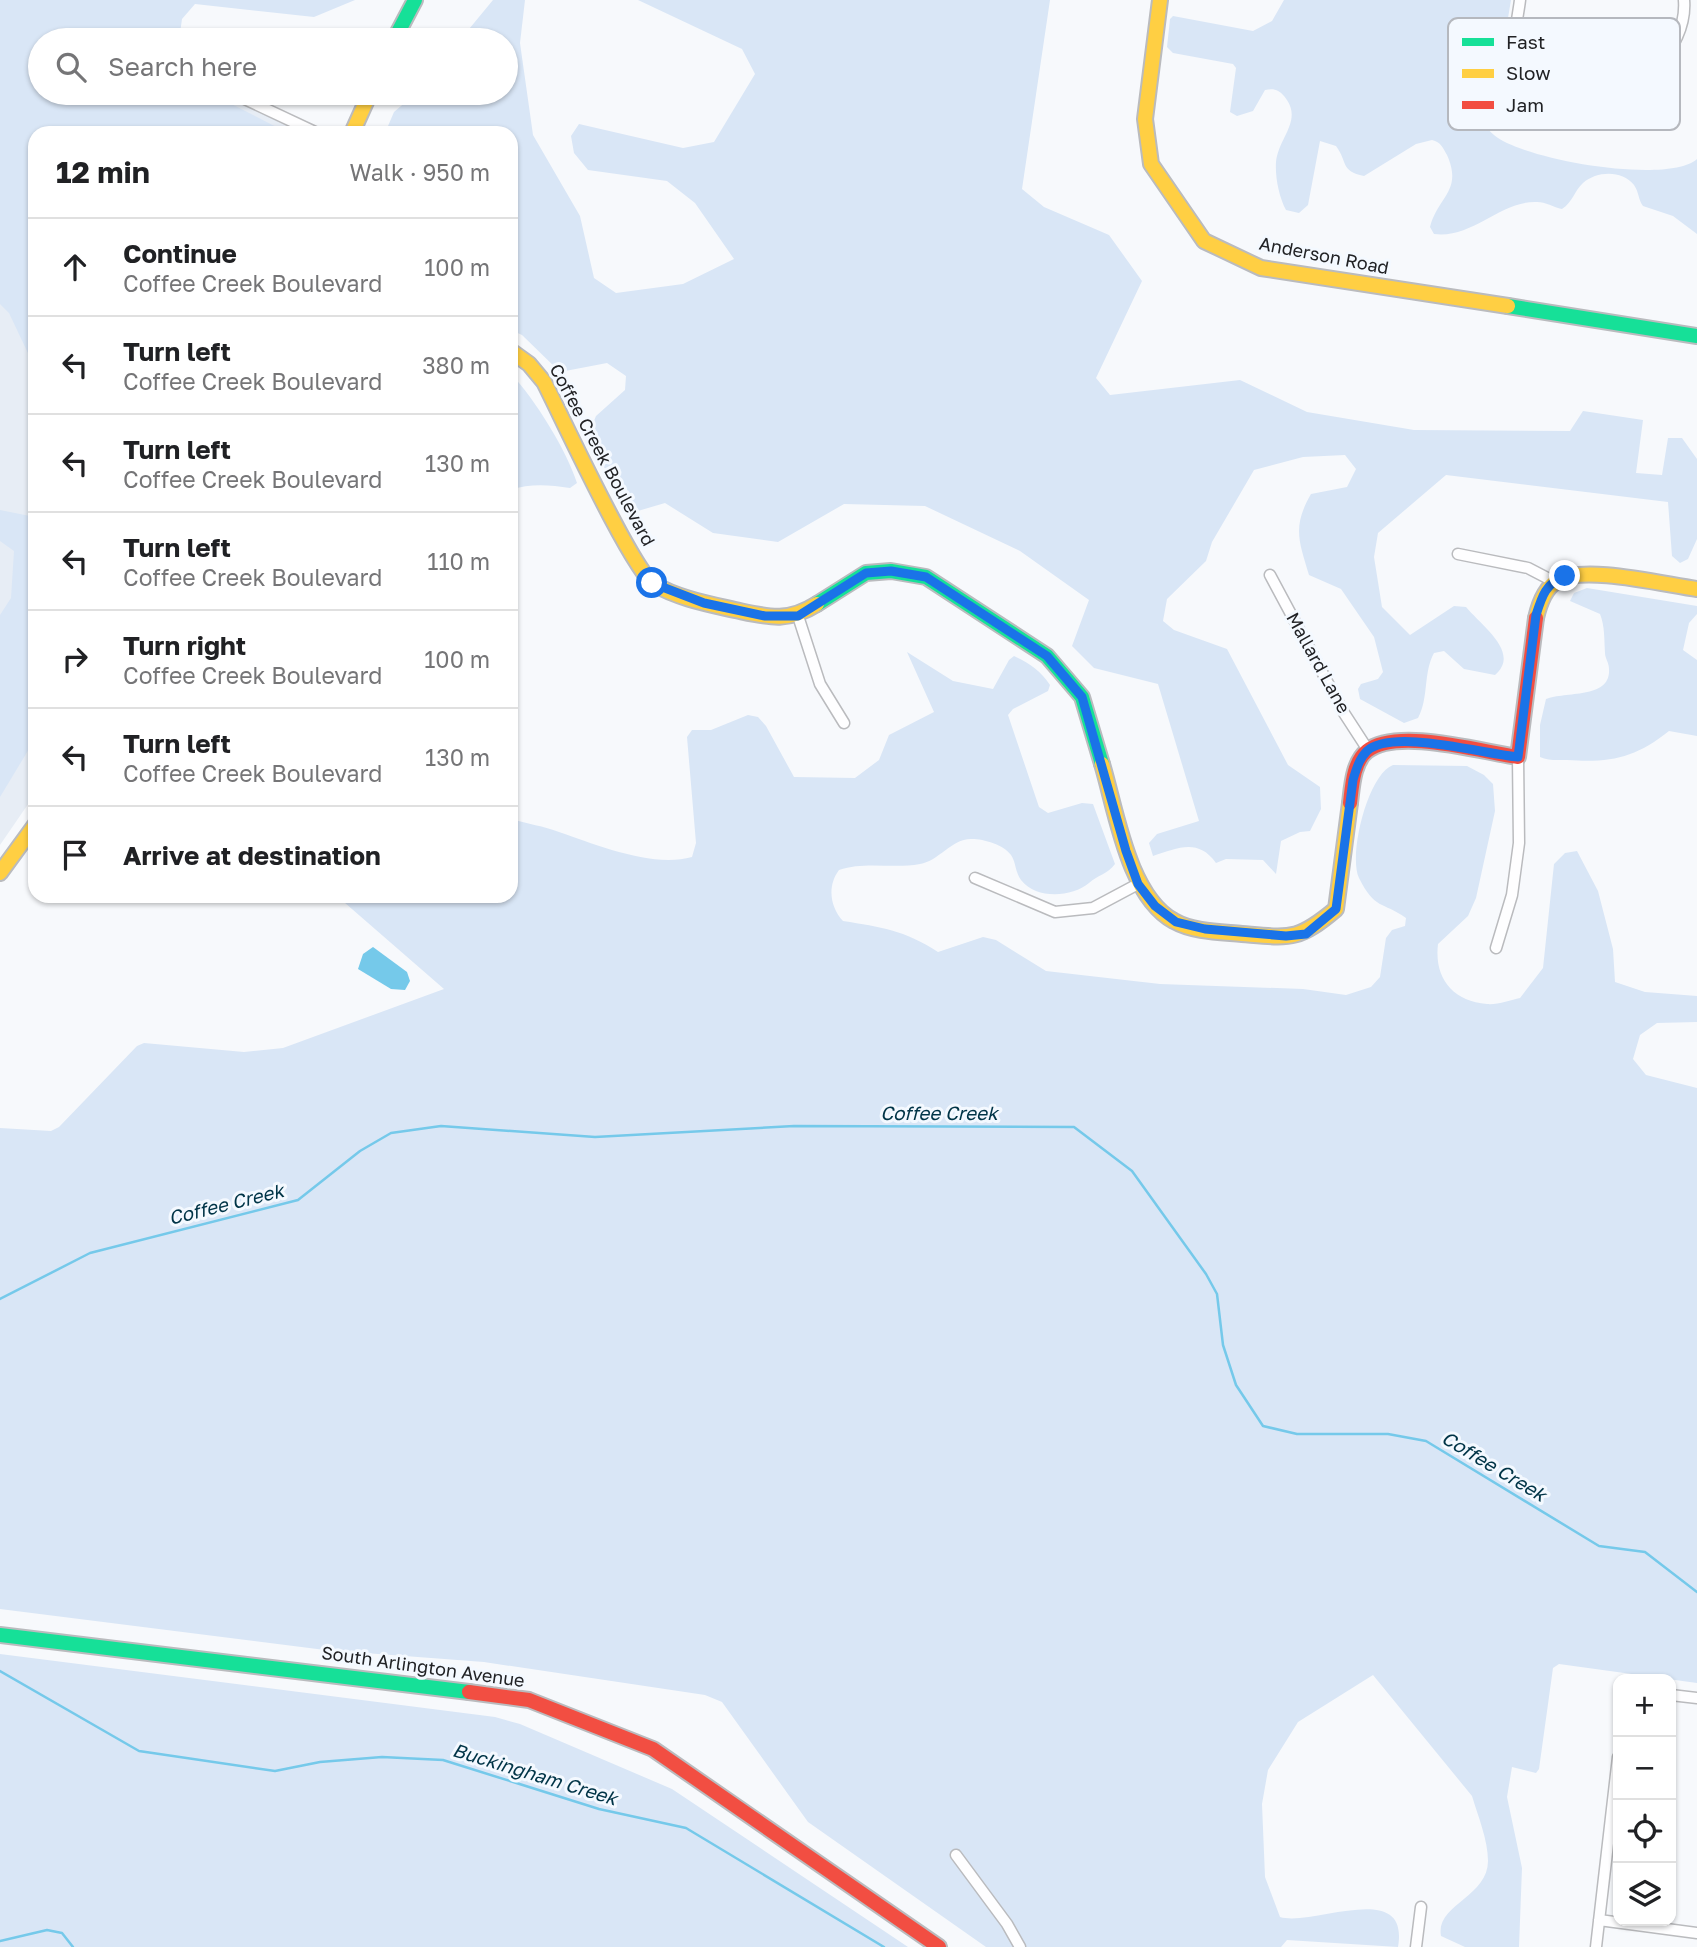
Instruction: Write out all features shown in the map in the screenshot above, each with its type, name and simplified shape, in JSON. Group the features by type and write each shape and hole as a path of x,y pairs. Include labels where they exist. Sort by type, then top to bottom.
{"main road":[{"path":"400,28 415,0"},
{"name":"Anderson Road","path":"1160,0 1145,119 1151,164 1204,241 1262,268 1697,336"},
{"path":"355,126 365,105"},
{"name":"Coffee Creek Boulevard","path":"518,356 529,364 544,382 630,551 652,583 704,603 765,616 798,616"},
{"path":"798,616 866,573 891,571 926,577 1047,656 1082,697 1138,884 1155,906 1176,922 1234,933 1306,934 1336,909 1353,780 1359,763 1368,750 1387,742 1417,742 1518,757 1536,615 1543,594 1553,581 1588,574 1697,589"},
{"path":"0,873 28,835"},
{"name":"South Arlington Avenue","path":"0,1635 236,1661 529,1700 653,1749 939,1947"}],"street":[{"path":"1518,18 1520,0"},
{"path":"1680,28 1685,10 1684,0"},
{"path":"258,105 302,126"},
{"path":"1458,554 1528,568 1553,581"},
{"name":"Mallard Lane","path":"1270,575 1344,713 1368,750"},
{"path":"798,616 820,684 844,723"},
{"path":"1496,947 1512,895 1519,843 1518,757"},
{"path":"975,878 1055,912 1093,908 1138,884"},
{"path":"1676,1696 1697,1698"},
{"path":"1596,1947 1613,1800"},
{"path":"956,1854 1007,1924 1020,1947"},
{"path":"1416,1947 1421,1907"},
{"path":"1599,1920 1697,1933"}],"shaded area":[{"path":"0,0 355,0 314,17 195,4 182,19 181,28 28,28 28,105 233,105 274,126 28,126 28,353 9,313 0,304"},
{"path":"493,0 525,0 520,43 533,135 580,216 594,278 616,293 683,284 734,259 695,203 667,181 588,170 574,153 571,136 579,124 683,148 714,142 755,74 742,49 638,0 1050,0 1022,189 1044,207 1109,235 1142,281 1096,378 1110,395 1240,380 1307,412 1414,430 1570,431 1583,411 1643,420 1636,473 1662,475 1668,438 1682,438 1697,459 1697,539 1688,559 1680,563 1672,556 1668,502 1446,475 1378,533 1374,557 1382,607 1410,635 1454,606 1466,607 1496,640 1504,658 1502,667 1495,675 1464,669 1444,651 1434,653 1418,718 1404,723 1360,699 1358,689 1361,684 1378,679 1383,672 1374,637 1341,589 1309,575 1300,543 1301,516 1311,494 1347,487 1356,469 1345,455 1303,457 1254,470 1212,542 1206,561 1167,599 1163,621 1174,630 1227,649 1288,765 1320,787 1321,809 1310,831 1300,832 1281,841 1276,874 1263,860 1226,859 1216,863 1202,850 1195,848 1179,848 1153,856 1149,843 1157,834 1199,821 1158,684 1094,668 1072,646 1089,600 1020,551 925,506 844,504 778,542 713,533 665,503 631,513 587,438 596,416 625,390 626,376 607,363 560,372 518,333 518,126 388,126 394,112 402,105 518,105 518,28 470,28"},
{"path":"1284,0 1511,0 1508,18 1448,18 1448,130 1489,130 1510,144 1534,153 1596,166 1657,170 1681,166 1697,159 1697,234 1673,216 1643,206 1636,188 1629,180 1602,174 1583,183 1562,209 1538,202 1522,204 1461,231 1434,234 1430,227 1448,193 1452,177 1447,155 1440,144 1432,140 1416,144 1364,176 1348,169 1336,146 1320,141 1308,205 1299,213 1286,210 1279,193 1276,168 1278,153 1289,128 1292,113 1284,96 1276,90 1265,90 1253,111 1237,116 1230,112 1236,68 1233,64 1173,53 1167,47 1170,19 1173,16 1253,31 1272,21"},
{"path":"0,38 28,76 28,105 244,105 287,126 28,126 28,804 0,845"},
{"path":"518,383 558,441 577,483 570,488 518,488"},
{"path":"0,510 28,516 28,751 0,797 0,615 11,598 14,551 0,541"},
{"path":"1587,588 1697,606 1697,614 1689,623 1683,650 1697,660 1697,736 1669,731 1633,753 1597,761 1540,757 1540,725 1546,699 1595,690 1608,679 1609,667 1600,614 1570,601 1574,593"},
{"path":"907,652 953,681 993,689 1014,656 1030,665 1050,685 1048,691 1013,709 1008,715 1039,807 1048,813 1082,803 1093,804 1115,864 1082,888 1055,894 1036,891 1028,886 1021,880 1008,851 982,840 958,842 933,859 920,864 859,866 839,870 833,883 832,896 835,909 843,921 892,930 938,952 983,937 996,940 1046,971 1160,984 1303,989 1346,995 1371,987 1380,977 1386,938 1392,930 1405,926 1406,918 1375,900 1359,878 1356,852 1368,799 1384,771 1393,765 1467,766 1484,775 1493,784 1495,811 1476,898 1468,916 1438,944 1439,967 1448,986 1455,993 1487,1004 1520,998 1543,968 1554,864 1565,853 1577,851 1598,891 1613,949 1615,982 1645,992 1697,996 1697,1022 1657,1023 1640,1035 1633,1059 1646,1075 1697,1088 1697,1683 1676,1680 1676,1674 1632,1674 1559,1664 1553,1668 1539,1769 1536,1773 1512,1767 1507,1797 1522,1868 1519,1947 1465,1947 1441,1936 1441,1925 1446,1916 1480,1884 1486,1873 1488,1853 1485,1836 1472,1796 1373,1675 1298,1722 1268,1770 1262,1804 1265,1877 1280,1917 1375,1910 1389,1915 1398,1926 1398,1947 1287,1940 1281,1947 986,1947 808,1822 722,1702 705,1695 484,1662 325,1650 0,1609 0,1128 51,1131 59,1127 137,1046 144,1043 244,1052 283,1048 444,989 345,903 518,903 518,821 625,854 660,860 692,857 696,843 687,737 692,730 711,730 748,715 758,717 766,726 794,777 855,778 879,760 889,735 934,712"},
{"path":"0,1654 495,1717 520,1724 672,1789 908,1947 0,1947"}],"water":[{"path":"373,947 407,972 410,981 405,990 391,989 358,969 363,954"}],"waterway":[{"name":"Coffee Creek","path":"0,1299 90,1253 298,1200 360,1151 391,1133 441,1126 595,1137 794,1126 1074,1127 1132,1171 1206,1274 1217,1294 1223,1345 1236,1385 1263,1426 1297,1434 1388,1434 1426,1441 1599,1546 1645,1552 1697,1592"},
{"name":"Buckingham Creek","path":"0,1671 139,1751 275,1771 320,1762 382,1757 443,1760 599,1809 686,1828 884,1947"},
{"path":"0,1941 47,1930 62,1933 73,1947"}],"traffic: fast":[{"path":"400,28 415,0"},
{"path":"1508,306 1697,336"},
{"path":"817,604 866,573 891,571 926,577 1047,656 1082,697 1102,764"},
{"path":"0,1635 469,1692"}],"traffic: slow":[{"path":"1160,0 1145,119 1151,164 1204,241 1261,268 1508,306"},
{"path":"355,126 365,105"},
{"path":"518,356 529,364 544,382 614,523 644,573 654,584 693,600 768,616 796,614 817,604"},
{"path":"1536,618 1549,588 1569,576 1604,575 1697,589"},
{"path":"1102,764 1126,850 1145,892 1158,909 1174,921 1207,931 1293,935 1312,927 1336,909 1350,803"},
{"path":"0,873 28,835"}],"traffic: jam":[{"path":"1350,803 1354,775 1362,756 1381,744 1398,741 1440,743 1518,757 1536,618"},
{"path":"469,1692 529,1700 653,1749 939,1947"}],"route":[{"path":"652,583 704,603 765,616 798,616 845,583 866,573 891,571 926,577 1047,656 1082,697 1126,851 1138,884 1155,906 1176,922 1205,929 1286,936 1306,934 1336,909 1353,780 1359,763 1368,750 1387,742 1417,742 1518,757 1536,615 1543,594 1553,581 1565,576"}]}
